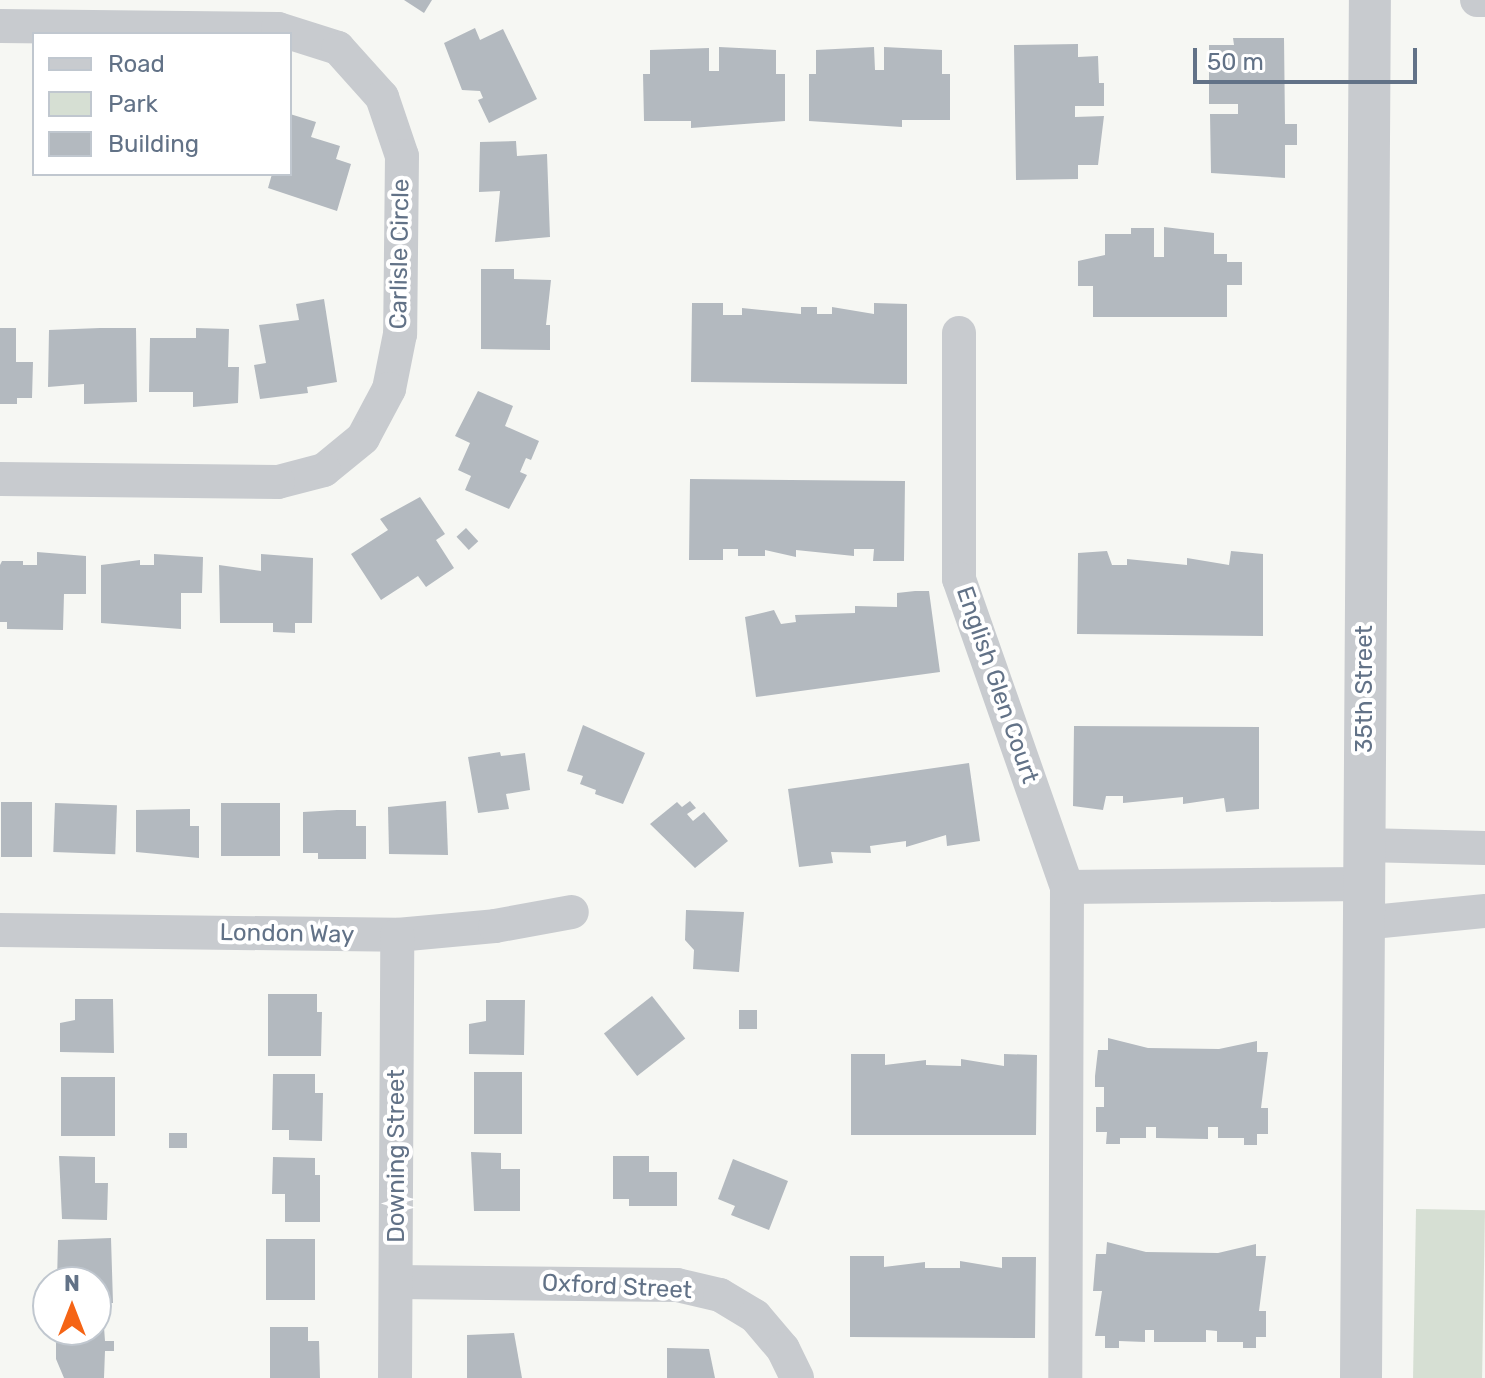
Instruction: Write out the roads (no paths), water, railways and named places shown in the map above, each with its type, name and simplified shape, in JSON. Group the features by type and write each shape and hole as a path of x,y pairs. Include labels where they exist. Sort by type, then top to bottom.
{"street":[{"name":"35th Street","path":"1361,1378 1370,0"},
{"path":"1477,0 1485,0"},
{"name":"Carlisle Circle","path":"0,26 278,29 287,32"},
{"name":"Carlisle Circle","path":"0,479 278,482 333,462 363,438 389,389 400,334 402,156 382,97 338,48 292,33"},
{"name":"English Glen Court","path":"959,333 959,579 1067,887 1065,1378"},
{"path":"1363,884 1485,848"},
{"path":"1067,887 1363,884 1485,911"},
{"name":"London Way","path":"0,930 397,935 495,926 572,912"},
{"name":"Downing Street","path":"395,1378 397,935"},
{"name":"Oxford Street","path":"396,1282 677,1285 720,1295 755,1316 783,1349 797,1378"}]}
